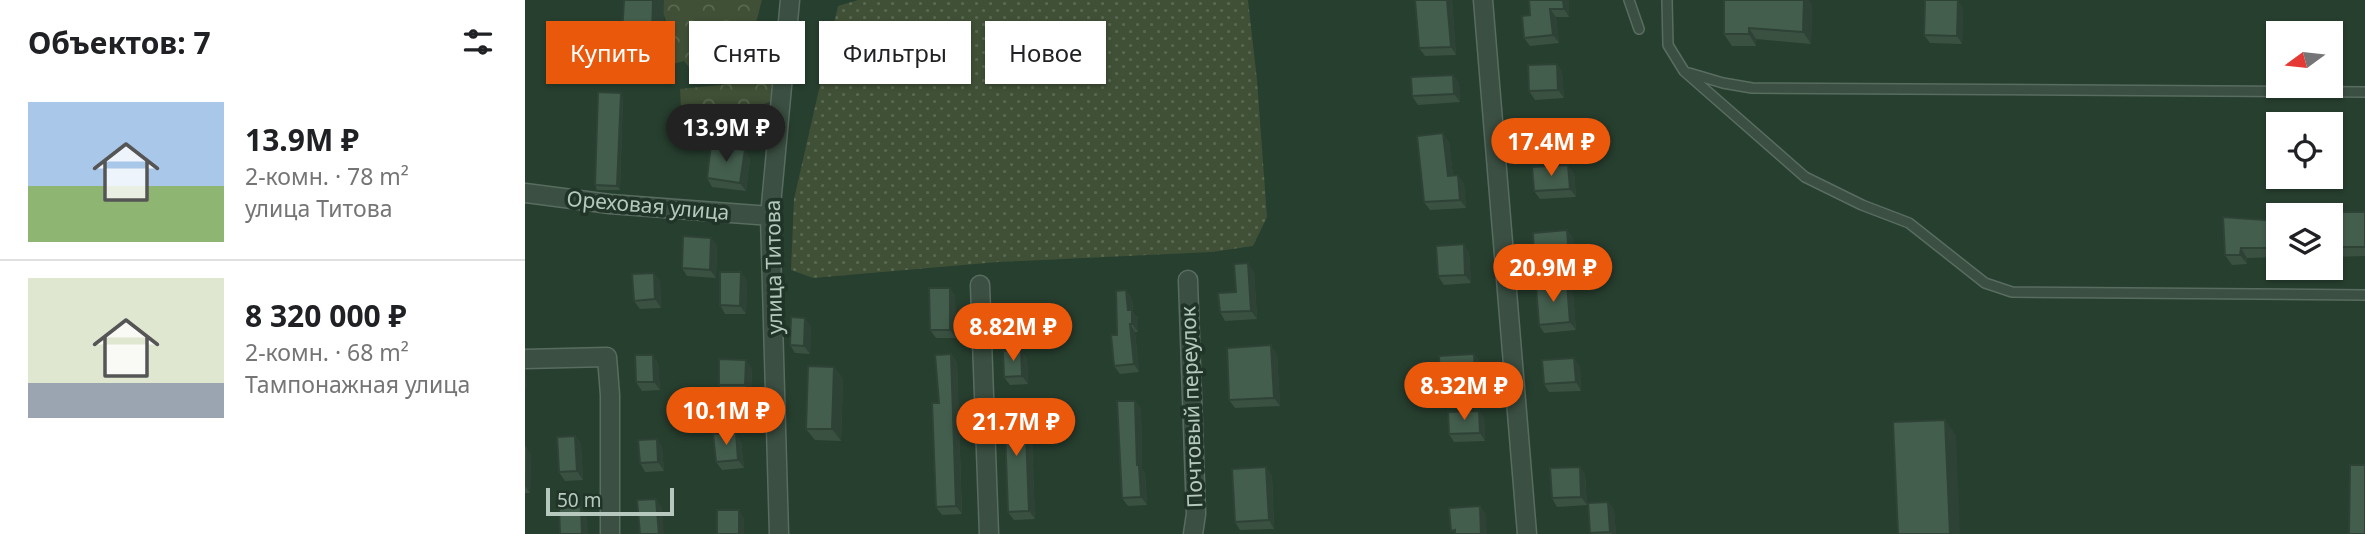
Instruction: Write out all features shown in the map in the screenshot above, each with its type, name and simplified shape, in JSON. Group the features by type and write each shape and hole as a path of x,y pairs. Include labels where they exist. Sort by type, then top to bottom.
{"street":[{"name":"улица Титова","path":"779,534 770,216 790,0"},
{"path":"1483,0 1527,534"},
{"name":"Ореховая улица","path":"525,193 623,205 770,216"},
{"name":"Почтовый переулок","path":"1188,280 1196,514 1193,534"},
{"path":"980,285 989,534"},
{"path":"525,359 607,358 610,395 610,534"}],"lane":[{"path":"1629,0 1639,29"},
{"path":"1667,0 1668,45 1685,71 1805,177 1862,205 1909,223 1985,283 2012,292 2365,295"},
{"path":"1685,71 1723,83 1752,88 2365,92"}],"green space":[{"path":"659,0 762,0 756,21 689,21 689,67 684,61 675,63 675,21 666,21"},
{"path":"858,0 1248,0 1267,217 1253,246 1212,252 998,262 813,278 791,270 794,199 820,84 971,84 971,21 835,21 838,6"},
{"path":"730,84 788,84 784,97 764,104 747,115 681,108 680,89"}],"building":[{"path":"624,0 653,0 652,21 623,21"},
{"path":"1415,0 1447,0 1451,47 1419,48"},
{"path":"1529,0 1563,0 1564,9 1550,9 1553,35 1524,38 1522,16 1530,15"},
{"path":"1724,0 1804,0 1803,32 1749,28 1749,34 1724,34"},
{"path":"1925,0 1958,0 1957,36 1924,35"},
{"path":"1557,64 1558,90 1529,91 1528,65"},
{"path":"1453,75 1454,94 1412,96 1411,77"},
{"path":"598,92 621,93 617,186 595,185"},
{"path":"1443,133 1448,176 1458,175 1460,200 1424,202 1417,136"},
{"path":"711,145 745,150 740,183 707,178"},
{"path":"1568,165 1570,189 1534,191 1532,167"},
{"path":"2343,212 2365,212 2365,247 2343,247"},
{"path":"2223,217 2266,220 2266,248 2241,248 2240,255 2225,255"},
{"path":"1567,230 1569,257 1534,259 1533,233"},
{"path":"683,236 711,238 710,270 682,268"},
{"path":"1464,244 1465,275 1438,276 1436,246"},
{"path":"1248,263 1251,311 1220,312 1218,293 1236,292 1234,264"},
{"path":"720,272 741,272 740,306 720,305"},
{"path":"654,273 655,299 634,301 632,274"},
{"path":"1567,284 1570,322 1539,325 1536,287"},
{"path":"929,288 950,288 950,330 930,330"},
{"path":"1126,290 1128,310 1132,310 1130,324 1134,364 1114,366 1111,335 1117,335 1116,291"},
{"path":"791,317 805,318 804,346 790,345"},
{"path":"1271,345 1274,398 1229,400 1227,348"},
{"path":"1021,349 1022,376 1004,377 1003,351"},
{"path":"951,354 956,506 936,507 932,403 939,403 935,355"},
{"path":"1474,354 1476,384 1440,386 1439,356"},
{"path":"635,355 653,355 654,382 636,382"},
{"path":"1574,358 1576,382 1544,384 1542,360"},
{"path":"719,359 746,360 745,385 719,385"},
{"path":"808,366 834,367 832,429 806,429"},
{"path":"1117,401 1135,401 1141,497 1122,498"},
{"path":"1004,404 1025,404 1029,511 1008,512"},
{"path":"1479,411 1480,433 1449,434 1448,412"},
{"path":"1945,420 1950,534 1898,534 1893,422"},
{"path":"736,432 738,460 716,462 713,434"},
{"path":"575,436 577,471 559,472 557,437"},
{"path":"657,439 658,462 640,463 638,440"},
{"path":"2350,465 2365,465 2365,534 2349,534"},
{"path":"1266,467 1269,520 1235,522 1232,469"},
{"path":"1580,467 1581,497 1552,498 1550,468"},
{"path":"656,499 659,534 640,534 637,500"},
{"path":"1608,502 1610,532 1590,533 1588,503"},
{"path":"1480,506 1481,534 1455,534 1455,530 1451,531 1449,508"},
{"path":"581,507 582,534 560,534 559,508"},
{"path":"717,510 739,510 739,534 717,534"}]}
